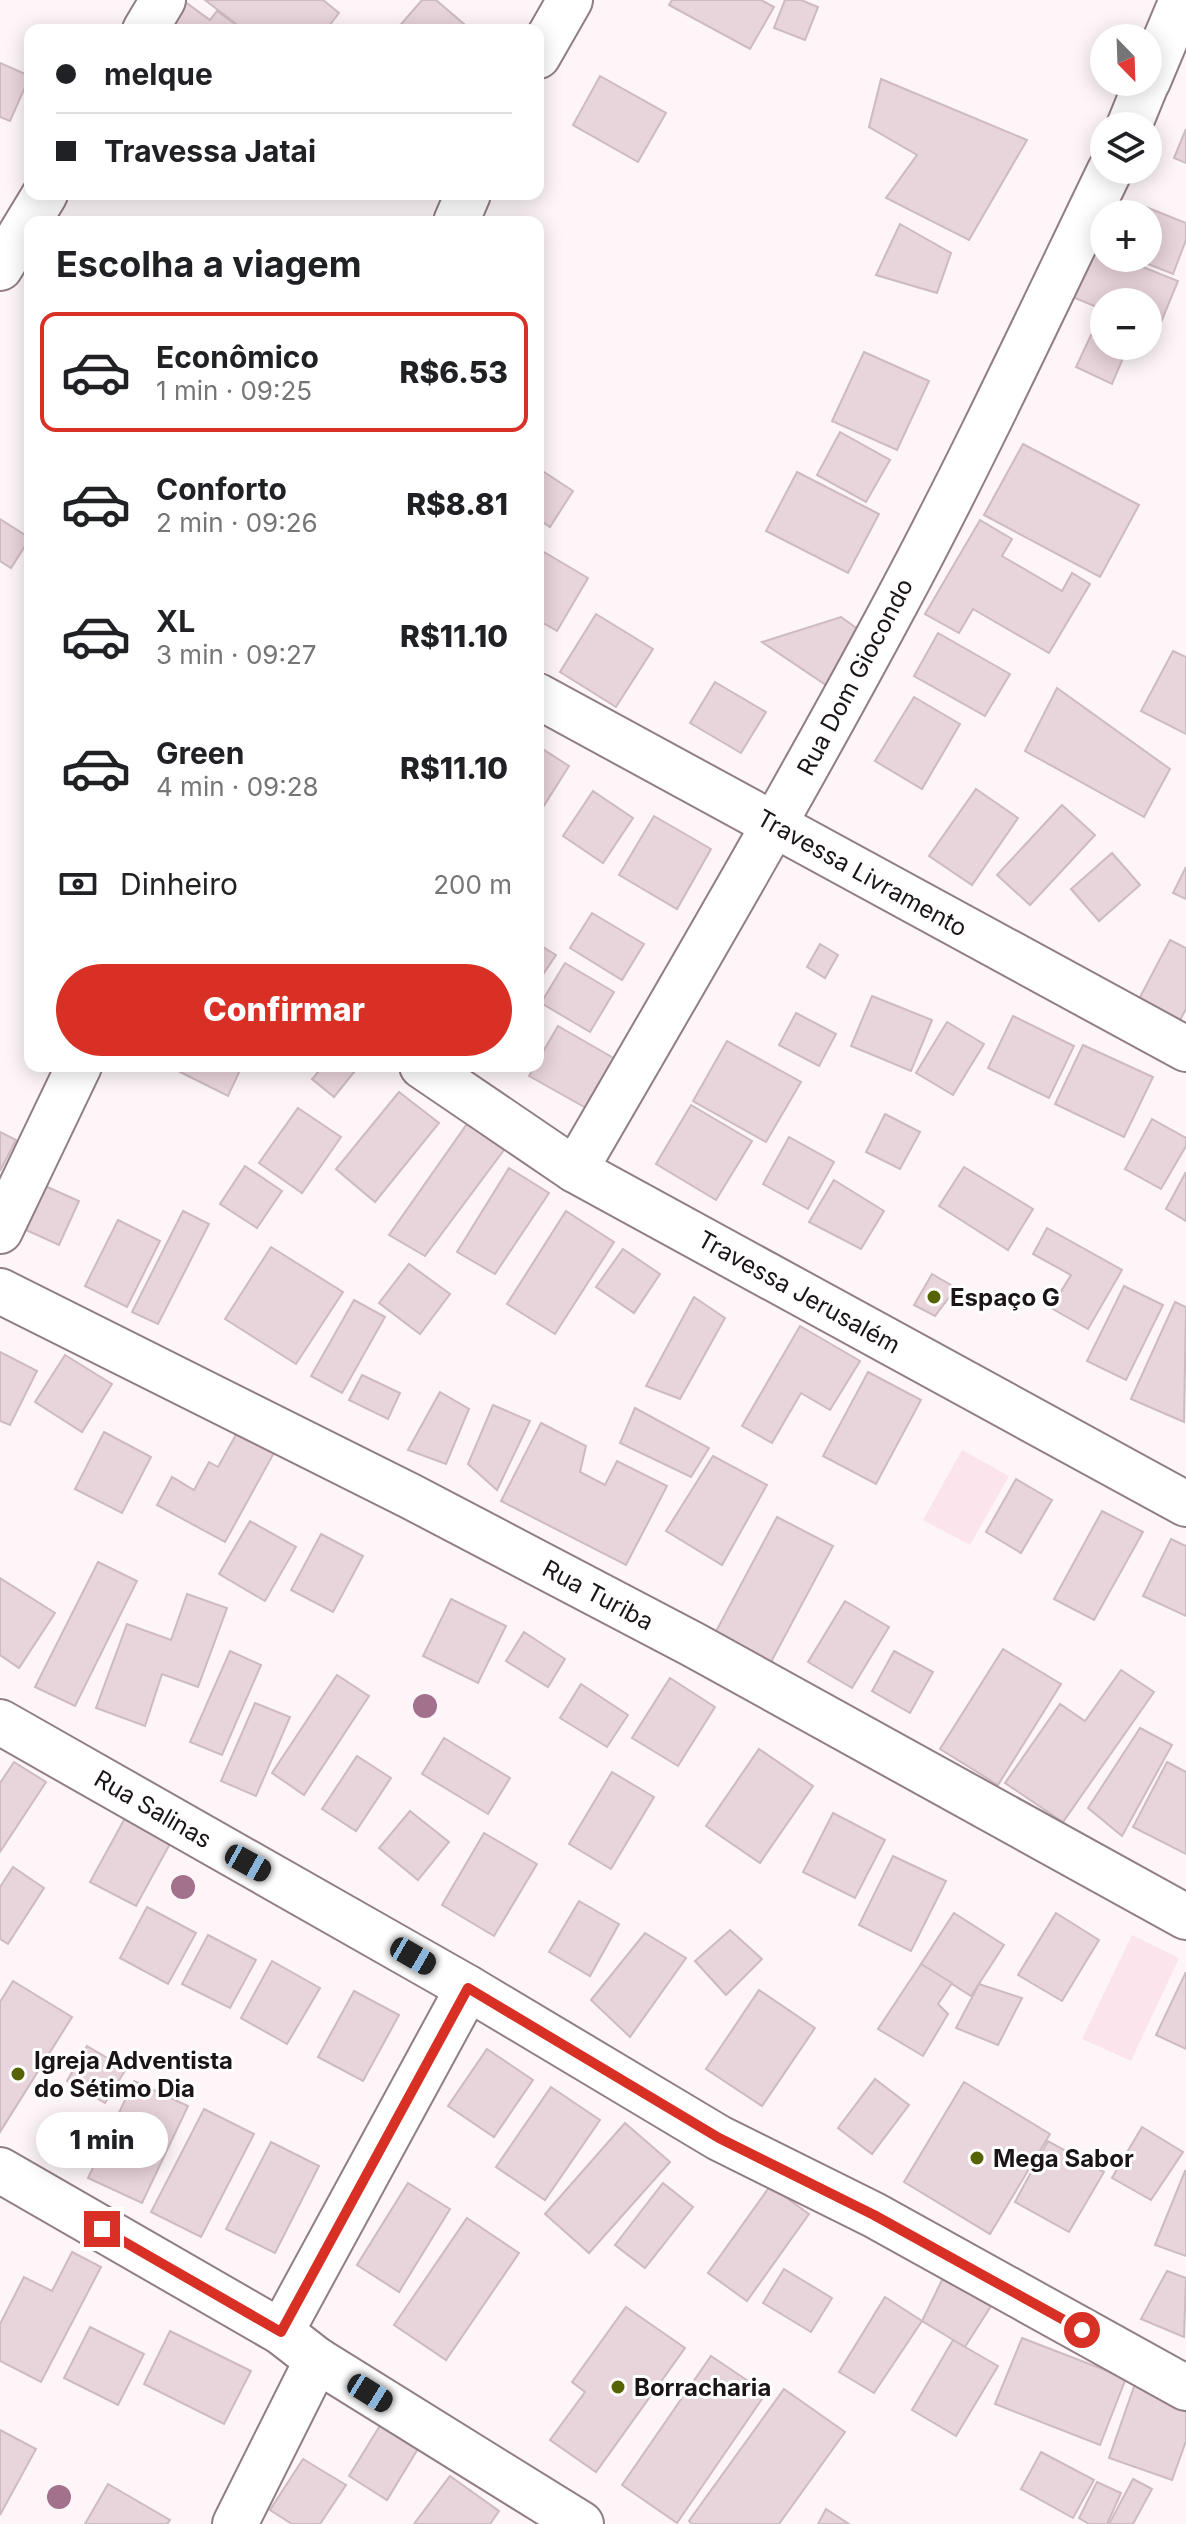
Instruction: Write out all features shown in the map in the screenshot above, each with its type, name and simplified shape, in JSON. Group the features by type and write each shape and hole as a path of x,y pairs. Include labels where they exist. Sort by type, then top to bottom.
{"street":[{"path":"149,24 163,0"},
{"path":"544,46 570,0"},
{"path":"1162,48 1182,0"},
{"name":"Rua Dom Giocondo","path":"575,1170 775,826 897,600 1006,386 1103,184"},
{"path":"0,268 24,229"},
{"name":"Travessa Livramento","path":"544,699 1186,1049"},
{"path":"0,1231 76,1072"},
{"name":"Travessa Jerusalém","path":"431,1072 575,1170 1186,1504"},
{"name":"Rua Turiba","path":"0,1291 396,1489 680,1638 1186,1917"},
{"name":"Rua Salinas","path":"0,1722 468,1988 719,2138 874,2215 1186,2388"},
{"path":"281,2332 468,1988"},
{"path":"0,2170 281,2332 317,2360 581,2524"},
{"path":"235,2524 317,2360"}],"shaded area":[{"path":"962,1450 1009,1476 970,1545 923,1520"},
{"path":"1132,1935 1179,1958 1131,2061 1082,2039"}],"building":[{"path":"205,0 323,0 339,13 331,24 236,24"},
{"path":"422,0 436,0 464,24 401,24"},
{"path":"672,0 761,0 774,7 750,49 669,5"},
{"path":"785,0 801,0 818,7 805,40 774,28"},
{"path":"184,1 210,20 217,11 235,24 167,24"},
{"path":"0,63 24,73 24,90 10,121 0,117"},
{"path":"600,76 666,113 638,162 573,125"},
{"path":"881,79 1027,140 969,240 886,198 917,155 869,127"},
{"path":"1186,129 1186,163 1174,158"},
{"path":"1162,213 1186,223 1186,240 1173,274 1162,270"},
{"path":"900,224 951,253 937,293 876,275"},
{"path":"1084,243 1090,246 1090,272 1155,272 1178,281 1162,320 1162,288 1090,288 1090,304 1063,293"},
{"path":"1090,337 1090,360 1122,360 1112,384 1076,367"},
{"path":"864,352 929,381 897,450 832,421"},
{"path":"840,432 890,460 866,502 817,475"},
{"path":"1023,444 1139,505 1100,577 984,515"},
{"path":"544,472 573,491 550,527 544,523"},
{"path":"797,472 879,514 848,573 766,531"},
{"path":"0,519 24,534 24,547 11,568 0,561"},
{"path":"980,520 1012,539 1002,556 1062,591 1072,573 1090,584 1049,653 973,609 959,633 925,614"},
{"path":"544,552 588,578 557,631 544,623"},
{"path":"596,614 653,649 616,707 560,672"},
{"path":"841,617 862,632 826,685 762,642"},
{"path":"938,633 1010,674 985,716 914,676"},
{"path":"1173,651 1186,657 1186,734 1141,711"},
{"path":"715,682 766,712 741,753 690,723"},
{"path":"1057,688 1170,769 1144,817 1025,751"},
{"path":"914,697 960,724 922,789 875,761"},
{"path":"544,750 569,766 544,806"},
{"path":"976,789 1018,818 972,885 929,856"},
{"path":"593,791 633,818 603,863 563,836"},
{"path":"1062,805 1095,835 1030,905 997,875"},
{"path":"654,816 711,849 677,909 619,875"},
{"path":"1112,853 1140,885 1099,921 1071,889"},
{"path":"1186,867 1186,899 1173,893"},
{"path":"592,913 644,944 622,980 570,948"},
{"path":"1170,940 1186,948 1186,1009 1180,1020 1139,999"},
{"path":"820,944 838,955 825,978 807,967"},
{"path":"544,948 556,955 544,973"},
{"path":"565,963 614,992 590,1032 544,1005 544,998"},
{"path":"872,996 932,1020 911,1071 851,1046"},
{"path":"796,1013 836,1034 819,1066 779,1045"},
{"path":"1013,1016 1074,1046 1049,1098 988,1068"},
{"path":"947,1022 984,1044 953,1095 916,1073"},
{"path":"558,1026 624,1064 595,1113 529,1076 531,1072 544,1072 544,1050"},
{"path":"727,1041 801,1082 766,1142 693,1101"},
{"path":"1083,1045 1153,1077 1124,1137 1055,1104"},
{"path":"180,1072 239,1072 228,1096"},
{"path":"318,1072 354,1072 334,1097 312,1079"},
{"path":"399,1092 439,1123 375,1202 336,1169"},
{"path":"691,1105 752,1141 716,1200 656,1164"},
{"path":"298,1108 341,1137 302,1193 259,1163"},
{"path":"885,1114 920,1132 900,1169 866,1152"},
{"path":"1152,1119 1186,1138 1186,1146 1161,1189 1125,1169"},
{"path":"467,1124 504,1150 425,1256 389,1235"},
{"path":"0,1132 16,1140 0,1171"},
{"path":"789,1137 834,1162 808,1209 763,1184"},
{"path":"245,1166 282,1191 257,1228 220,1204"},
{"path":"964,1167 1033,1209 1008,1250 939,1206"},
{"path":"509,1168 549,1193 495,1274 457,1252"},
{"path":"1186,1172 1186,1221 1166,1209"},
{"path":"834,1180 884,1211 861,1249 809,1222"},
{"path":"45,1186 79,1201 59,1245 26,1230"},
{"path":"183,1211 209,1224 158,1324 132,1312"},
{"path":"566,1211 614,1242 555,1334 507,1304"},
{"path":"118,1220 160,1241 127,1307 85,1286"},
{"path":"1047,1228 1122,1270 1088,1329 1051,1308 1071,1275 1033,1254"},
{"path":"271,1247 343,1292 296,1364 225,1319"},
{"path":"623,1249 660,1274 634,1313 596,1287"},
{"path":"409,1264 450,1294 420,1334 379,1303"},
{"name":"Espaço G","path":"932,1274 956,1288 935,1316 914,1305"},
{"path":"1124,1286 1163,1305 1126,1380 1087,1361"},
{"path":"694,1297 725,1318 680,1399 646,1386"},
{"path":"354,1300 385,1317 342,1393 311,1376"},
{"path":"1175,1302 1186,1307 1184,1422 1131,1399"},
{"path":"800,1326 860,1361 830,1410 801,1393 772,1443 742,1426"},
{"path":"0,1352 37,1371 10,1425 0,1421"},
{"path":"65,1355 112,1384 82,1432 35,1402"},
{"path":"868,1372 921,1400 876,1484 823,1456"},
{"path":"362,1375 400,1393 388,1419 349,1400"},
{"path":"440,1392 469,1409 446,1464 408,1450"},
{"path":"493,1405 530,1421 497,1490 468,1464"},
{"path":"635,1408 709,1448 691,1477 620,1443"},
{"path":"541,1423 586,1446 580,1472 605,1485 617,1461 667,1486 626,1565 501,1501"},
{"path":"238,1431 275,1451 225,1542 157,1505 172,1477 194,1490 209,1462 218,1467"},
{"path":"104,1432 151,1457 122,1513 75,1489"},
{"path":"713,1456 767,1485 722,1565 666,1531"},
{"path":"1016,1479 1052,1500 1021,1553 986,1532"},
{"path":"1102,1511 1143,1532 1094,1620 1054,1599"},
{"path":"777,1517 833,1546 770,1664 714,1635"},
{"path":"250,1521 296,1547 265,1601 219,1574"},
{"path":"321,1534 363,1556 333,1612 291,1590"},
{"path":"1171,1539 1186,1546 1186,1616 1143,1596"},
{"path":"98,1562 137,1581 75,1706 35,1687"},
{"path":"0,1578 55,1613 19,1668 0,1655"},
{"path":"187,1594 227,1608 198,1687 162,1674 145,1726 96,1708 127,1624 171,1640"},
{"path":"451,1599 506,1626 478,1683 423,1656"},
{"path":"845,1601 889,1627 852,1688 808,1662"},
{"path":"524,1632 565,1659 548,1687 506,1661"},
{"path":"1003,1649 1061,1684 998,1785 940,1749"},
{"path":"230,1651 261,1665 222,1755 190,1742"},
{"path":"894,1651 933,1672 910,1713 872,1691"},
{"path":"1121,1670 1154,1692 1063,1822 1005,1783 1060,1704 1085,1721"},
{"path":"337,1675 369,1696 304,1795 272,1773"},
{"path":"670,1678 715,1707 678,1766 632,1738"},
{"path":"581,1684 628,1715 607,1747 560,1718"},
{"path":"255,1703 290,1717 256,1796 221,1781"},
{"path":"1140,1728 1172,1745 1122,1836 1088,1808"},
{"path":"444,1738 510,1778 488,1814 422,1774"},
{"path":"759,1749 813,1786 760,1863 706,1826"},
{"path":"357,1756 391,1778 356,1831 322,1809"},
{"path":"14,1762 46,1782 0,1852 0,1783"},
{"path":"1167,1762 1186,1772 1186,1854 1133,1827"},
{"path":"612,1772 654,1797 611,1869 569,1844"},
{"path":"410,1811 449,1842 418,1880 379,1848"},
{"path":"833,1813 885,1840 855,1898 803,1872"},
{"path":"125,1818 171,1842 136,1906 90,1882"},
{"path":"484,1833 537,1864 494,1936 442,1905"},
{"path":"893,1856 946,1881 911,1951 859,1925"},
{"path":"13,1867 44,1888 8,1944 0,1939 0,1887"},
{"path":"579,1901 619,1924 590,1976 549,1952"},
{"path":"147,1907 196,1933 168,1984 120,1958"},
{"path":"954,1913 1004,1945 971,1996 921,1964"},
{"path":"1056,1913 1099,1940 1062,2001 1018,1975"},
{"path":"730,1930 762,1959 726,1995 695,1961"},
{"path":"645,1933 686,1958 630,2037 591,2000"},
{"path":"208,1935 256,1960 230,2008 182,1984"},
{"path":"272,1961 320,1988 287,2044 241,2018"},
{"path":"921,1964 952,1983 938,2004 948,2014 923,2056 878,2029"},
{"path":"1186,1972 1186,2049 1156,2035"},
{"name":"Igreja Adventista do Sétimo Dia","path":"13,1981 72,2017 0,2132 0,2002"},
{"path":"979,1984 1022,1998 998,2045 956,2028"},
{"path":"759,1990 815,2028 762,2106 706,2069"},
{"path":"354,1991 399,2015 363,2081 318,2057"},
{"path":"87,2046 126,2069 105,2103 67,2081"},
{"path":"487,2049 533,2080 494,2137 448,2106"},
{"path":"875,2079 909,2105 872,2154 838,2128"},
{"path":"134,2081 188,2106 142,2203 88,2178"},
{"name":"Mega Sabor","path":"964,2082 1050,2134 990,2234 904,2182"},
{"path":"551,2087 600,2120 545,2200 496,2167"},
{"path":"204,2109 254,2134 201,2237 151,2212"},
{"path":"625,2123 670,2162 589,2253 545,2214"},
{"path":"1142,2127 1183,2152 1151,2200 1112,2178"},
{"path":"1048,2141 1104,2172 1069,2232 1015,2202"},
{"path":"271,2142 319,2166 275,2253 226,2229"},
{"path":"1186,2172 1186,2256 1155,2245"},
{"path":"408,2183 450,2209 399,2292 357,2265"},
{"path":"663,2183 693,2207 645,2268 615,2245"},
{"path":"770,2186 809,2214 747,2301 708,2273"},
{"path":"467,2218 519,2253 446,2360 394,2325"},
{"path":"72,2252 101,2267 41,2382 0,2361 0,2324 24,2277 52,2291"},
{"path":"784,2269 832,2298 811,2332 763,2303"},
{"path":"1167,2271 1186,2278 1184,2337 1141,2319"},
{"path":"943,2278 991,2306 965,2347 922,2321"},
{"path":"885,2297 922,2321 874,2393 839,2372"},
{"name":"Borracharia","path":"626,2307 685,2348 596,2472 550,2440 585,2392 572,2382"},
{"path":"90,2327 144,2354 118,2405 64,2378"},
{"path":"170,2331 251,2371 224,2424 144,2384"},
{"path":"1022,2338 1126,2378 1100,2445 995,2404"},
{"path":"953,2340 998,2366 956,2436 912,2410"},
{"path":"711,2356 766,2393 677,2523 622,2485"},
{"path":"1136,2381 1186,2399 1186,2441 1172,2480 1109,2458"},
{"path":"784,2389 845,2432 779,2524 692,2524 689,2521"},
{"path":"384,2419 422,2442 387,2500 349,2476"},
{"path":"0,2430 36,2449 0,2515"},
{"path":"1041,2452 1094,2480 1073,2518 1021,2489"},
{"path":"303,2459 346,2485 320,2524 292,2524 270,2510"},
{"path":"450,2476 499,2511 490,2524 414,2524"},
{"path":"1133,2479 1152,2489 1133,2524 1109,2524"},
{"path":"1097,2482 1121,2493 1107,2524 1089,2524 1079,2518"},
{"path":"108,2484 170,2520 167,2524 85,2524"},
{"path":"826,2509 849,2524 818,2524"}],"place":[{"name":"Espaço G","path":"934,1297"},
{"name":"Igreja Adventista do Sétimo Dia","path":"18,2074"},
{"name":"Mega Sabor","path":"977,2158"},
{"name":"Borracharia","path":"618,2387"}],"route":[{"path":"102,2229 281,2332 468,1988 719,2138 874,2215 1082,2330"}]}
